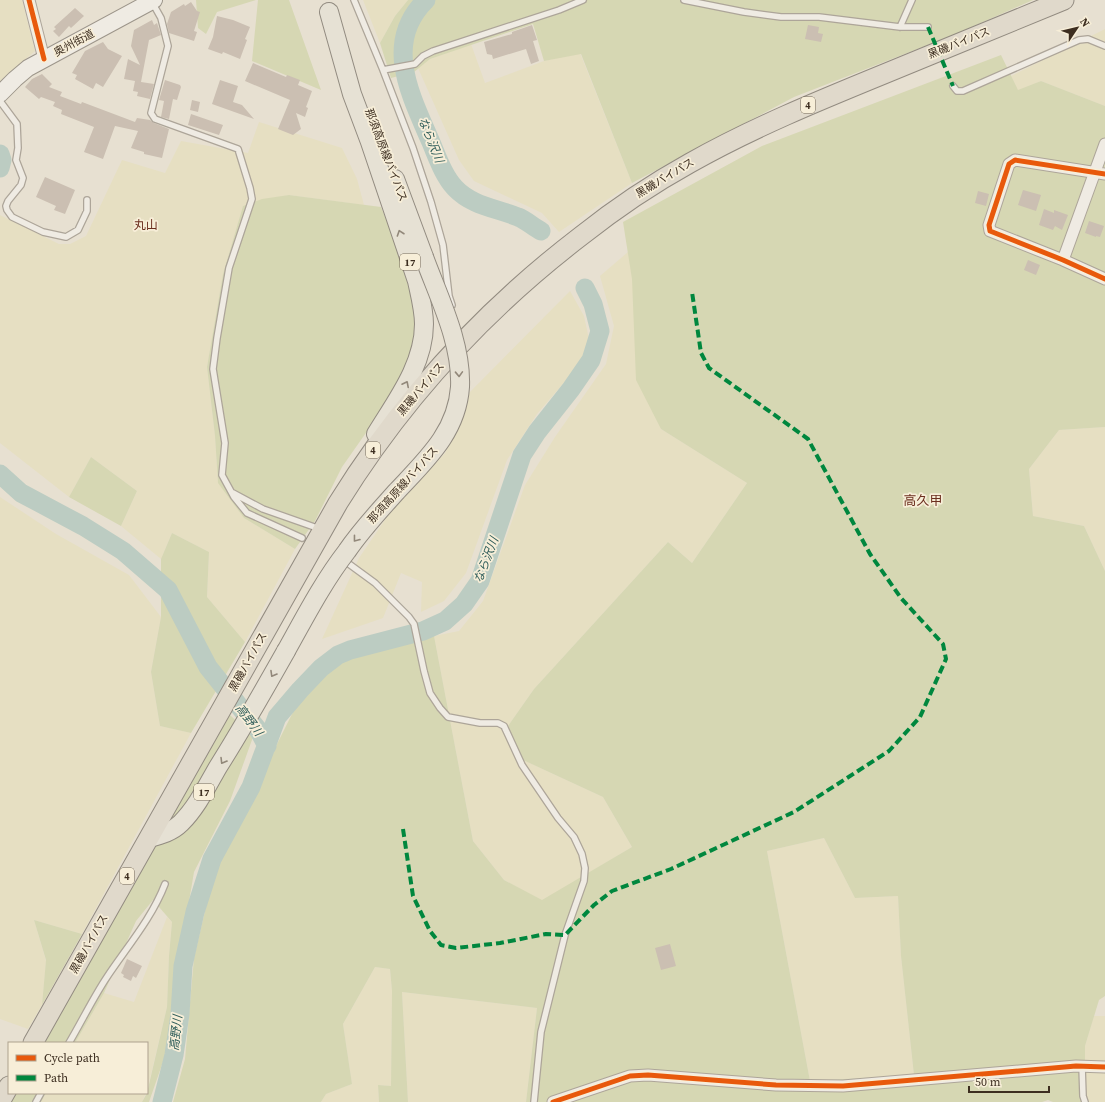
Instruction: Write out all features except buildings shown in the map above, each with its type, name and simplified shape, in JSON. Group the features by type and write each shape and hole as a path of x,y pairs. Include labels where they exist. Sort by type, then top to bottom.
{"highway":[{"name":"黒磯バイパス","path":"34,1042 322,529 357,472 399,415 463,338 550,259 629,200 688,164 795,110 1064,0"},
{"path":"0,1102 8,1088"}],"main road":[{"name":"奥州街道","path":"0,94 19,75 44,59 153,1"},
{"name":"那須高原線バイパス","path":"149,838 166,834 181,823 193,808 260,697 317,596 346,552 378,511 430,456 442,441 450,425 460,390 458,356 446,316 363,96 327,6"},
{"name":"那須高原線バイパス","path":"327,6 352,94 370,142 417,281 422,304 424,325 422,342 417,360 406,384 368,446 338,503"}],"street":[{"path":"29,0 44,59"},
{"path":"1063,260 1100,173 1105,144"},
{"path":"1100,173 1015,160 1009,164 989,225 990,231 1063,260 1105,279"},
{"path":"553,1102 630,1076 648,1075 776,1086 843,1086 1082,1066 1105,1067"}],"lane":[{"path":"354,0 413,148 431,202 443,245 449,296 453,309"},
{"path":"383,70 415,64 423,56 433,51 559,10 583,0"},
{"path":"684,0 744,12 781,17 819,16 900,27 928,27"},
{"path":"900,27 912,0"},
{"path":"153,1 161,18 168,46 151,113 155,119 234,147 238,150 252,199 229,268 213,369 225,443 222,475 231,492 248,513 302,538"},
{"path":"952,86 957,91 963,91 1079,40 1088,40 1105,46"},
{"path":"0,101 17,124 18,148 16,160 23,178 21,185 8,201 6,206 12,217 43,232 66,237 78,230 87,211 86,200"},
{"path":"231,492 263,509 322,529"},
{"path":"349,564 375,583 409,617 414,624 430,693 448,717 480,723 498,723 504,726 522,765 558,818 574,838 582,854 585,868 584,881 565,935 541,1032 534,1102"},
{"path":"70,1042 107,977 159,900 165,884"},
{"path":"1082,1066 1083,1096 1085,1102"}],"shaded area":[{"path":"0,0 22,0 35,51 0,81"},
{"path":"363,0 408,0 395,16 380,43"},
{"path":"1105,29 1105,106 1041,81 1018,91 1011,76"},
{"path":"471,44 485,83 544,61 580,53 632,183 559,232 542,213 474,181 459,160 418,68 430,59"},
{"path":"259,122 342,148 357,179 364,205 289,195 243,206 223,274 207,367 215,436 218,482 244,518 295,549 245,642 207,597 209,552 172,533 161,559 121,526 137,491 91,457 69,497 0,443 0,215 59,244 70,244 86,236 122,160 165,173 181,141 248,153"},
{"path":"628,252 661,429 747,483 692,563 668,542 534,689 508,726 523,760 603,797 632,847 542,901 504,880 473,841 434,636 459,631 483,601 525,485 555,437 606,364 614,326 600,276"},
{"path":"570,291 584,316 589,339 580,364 537,414 507,460 466,573 444,601 421,612 422,582 401,573 383,618 322,639 359,558 391,511 445,453 457,429 469,393"},
{"path":"1105,427 1105,571 1084,526 1033,516 1029,469 1059,430"},
{"path":"0,497 56,534 129,575 161,617 151,672 160,726 191,733 82,934 34,920 46,961 42,1005 28,1029 0,1019"},
{"path":"824,838 855,898 898,896 901,956 914,1075 810,1081 767,851"},
{"path":"167,917 172,922 167,1007 148,1087 148,1042 76,1042 104,993 134,1002"},
{"path":"375,967 390,969 392,991 391,1086 378,1085 379,1102 321,1102 326,1094 352,1084 343,1024"},
{"path":"402,992 537,1008 526,1102 408,1102"},
{"path":"1094,1016 1105,1016 1105,1102 1088,1102 1085,1091 1085,1046"},
{"path":"45,1094 146,1094 142,1102 41,1102"}],"green space":[{"path":"196,0 256,0 217,12 206,34 198,28"},
{"path":"258,0 289,0 321,90 252,61"},
{"path":"408,0 1033,0 956,34 794,97 632,183 581,54 544,61 533,24 430,59 414,72 391,78 380,43 395,16"},
{"path":"1001,55 1018,90 1041,81 1105,106 1105,427 1059,430 1029,469 1033,516 1084,526 1105,571 1105,996 1099,1000 1085,1046 1085,1091 1088,1102 1053,1102 1048,1100 1042,1102 526,1102 537,1008 402,992 408,1102 379,1102 378,1085 391,1086 392,991 390,969 375,967 343,1024 352,1084 326,1094 321,1102 173,1102 185,1059 194,958 215,868 253,797 299,700 340,663 375,649 434,636 473,841 504,880 542,900 632,847 603,797 523,760 508,726 534,689 668,542 692,563 747,483 661,429 636,380 632,279 623,222 762,146","holes":["824,838 855,898 898,896 901,956 914,1075 810,1081 767,851"]},
{"path":"289,195 381,207 406,269 415,303 416,343 396,390 342,467 315,521 295,549 244,518 218,483 215,436 207,367 223,274 243,206 262,199"},
{"path":"91,457 137,491 121,526 69,497"},
{"path":"172,533 209,552 207,597 245,642 191,733 160,726 151,672 161,617 161,559"},
{"path":"230,715 253,737 230,801 194,872 181,949 177,1003 165,1056 149,1102 142,1102 146,1094 148,1094 167,1007 172,922 153,900 136,921 104,993 76,1042 45,1042"},
{"path":"34,920 82,934 42,1005 46,960"},
{"path":"15,1094 45,1094 41,1102 11,1102"}],"waterway":[{"name":"なら沢川","path":"426,0 413,16 406,33 403,51 404,68 415,105 438,159 451,183 469,199 521,218 541,231"},
{"name":"高野川","path":"0,154 2,160 0,168"},
{"name":"なら沢川","path":"162,1102 174,1055 180,1014 183,966 195,912 212,859 251,787 277,717 321,668 338,655 350,650 423,631 445,621 464,604 480,581 522,455 537,432 571,389 591,360 600,331 593,304 585,288"},
{"name":"高野川","path":"0,474 21,493 83,526 123,551 168,590 208,667 259,731 267,746"}],"marked path":[{"path":"928,27 953,86"},
{"path":"403,829 413,896 430,931 441,945 456,948 500,943 546,934 565,935 594,905 612,891 671,869 794,812 889,751 920,717 946,659 943,644 901,598 870,554 808,439 709,368 701,353 692,292"}],"cycle path":[{"path":"29,0 44,59"},
{"path":"1105,174 1015,160 1009,164 989,225 990,231 1063,260 1105,279"},
{"path":"553,1102 630,1076 648,1075 776,1085 843,1086 1076,1066 1105,1067"}],"district":[{"name":"丸山","path":"146,225"},
{"name":"高久甲","path":"923,500"}]}
